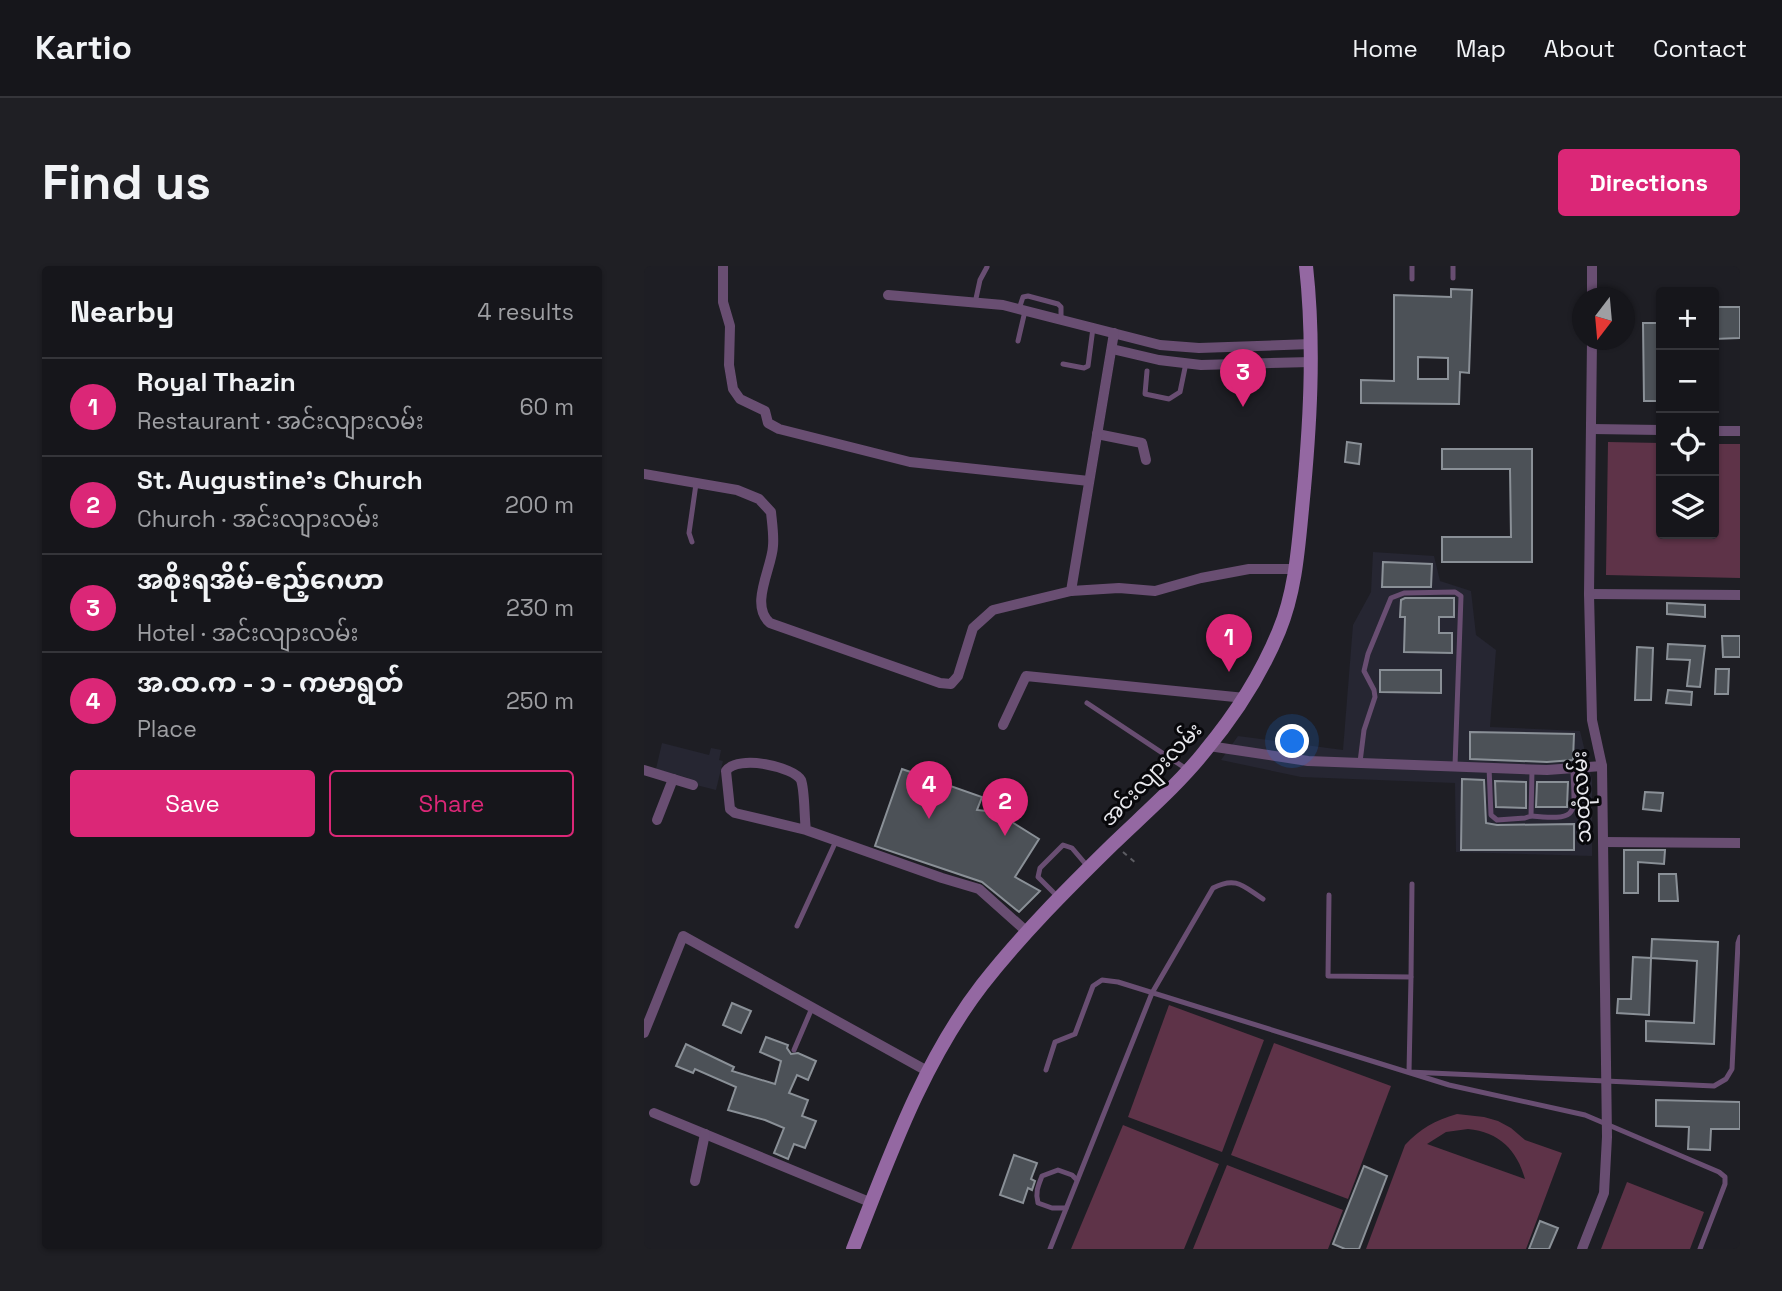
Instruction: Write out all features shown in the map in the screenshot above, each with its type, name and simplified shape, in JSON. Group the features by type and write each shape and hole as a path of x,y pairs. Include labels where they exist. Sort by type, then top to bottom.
{"main road":[{"name":"အင်းလျားလမ်း","path":"853,1249 903,1124 929,1072 980,988 1026,931 1188,770 1245,698 1264,665 1280,629 1296,569 1307,454 1311,362 1306,266"}],"street":[{"path":"723,266 723,302 730,326 729,365 733,389 740,399 765,411 768,423 779,429 910,462 1089,481"},
{"path":"1591,266 1591,287"},
{"path":"888,295 1003,305 1160,345 1199,348 1311,344"},
{"path":"1071,591 1114,333"},
{"path":"1112,349 1201,365 1311,362"},
{"name":"သထုံလမ်း","path":"1582,1249 1604,1193 1606,1125 1602,766 1592,720 1592,350"},
{"path":"1592,429 1656,430"},
{"path":"1719,431 1740,431"},
{"path":"1097,435 1142,443 1146,460"},
{"path":"644,474 737,490 759,499 771,512 773,548 761,606 770,623 940,683 951,684 958,676 973,628 993,610 1071,591 1119,588 1154,591 1249,569 1296,569"},
{"path":"1590,594 1740,594"},
{"path":"1003,725 1026,676 1245,698"},
{"path":"1209,746 1308,761 1532,769 1602,766"},
{"path":"806,830 801,782 796,775 751,762 737,763 726,771 730,809 735,813 806,830 979,889 1026,931"},
{"path":"644,770 692,785"},
{"path":"657,820 673,779"},
{"path":"1603,842 1740,843"},
{"path":"644,1033 683,936 929,1072"},
{"path":"654,1113 872,1203"},
{"path":"695,1181 705,1134"}],"lane":[{"path":"1412,266 1412,279"},
{"path":"1453,266 1453,278"},
{"path":"975,303 980,280 987,267"},
{"path":"1018,341 1022,310"},
{"path":"1063,364 1084,368 1088,366 1093,328"},
{"path":"1147,371 1145,394 1168,398 1180,392 1186,363"},
{"path":"692,542 689,533 696,484"},
{"path":"1360,762 1364,730 1374,697 1374,690 1364,671 1367,654 1391,598 1404,593 1455,592 1461,596 1455,767"},
{"path":"1087,703 1188,770"},
{"path":"1489,767 1491,815 1497,820 1531,816 1559,819 1569,816 1574,809 1573,769"},
{"path":"1531,816 1532,769"},
{"path":"797,926 836,841"},
{"path":"1058,898 1038,877 1040,868 1063,845 1072,848 1089,867"},
{"path":"1050,1249 1153,993 1213,888 1236,881 1263,899"},
{"path":"1409,1072 1412,884"},
{"path":"1329,895 1328,976 1411,977"},
{"path":"1409,1072 1714,1086 1726,1079 1732,1069 1740,937"},
{"path":"1046,1070 1055,1042 1075,1034 1093,986 1102,980 1118,982 1449,1085 1585,1115 1719,1172 1725,1177 1725,1184 1700,1249"},
{"path":"794,1050 812,1007"},
{"path":"1733,1059 1740,1051"},
{"path":"1066,1208 1052,1208 1038,1203 1035,1195 1039,1182 1042,1176 1058,1170 1077,1180"}],"path":[{"path":"1114,844 1138,865"}],"shaded area":[{"path":"1608,442 1656,443 1656,539 1719,539 1719,444 1740,444 1740,578 1606,575"},
{"path":"1373,552 1434,556 1440,581 1471,591 1476,635 1496,650 1490,727 1580,731 1592,780 1592,856 1456,852 1455,783 1301,777 1221,760 1238,736 1343,750 1353,625 1371,592"},
{"path":"662,743 709,755 711,748 721,750 719,760 723,761 716,790 688,783 688,778 656,769"},
{"path":"1169,1005 1264,1040 1222,1152 1128,1117"},
{"path":"1274,1043 1391,1086 1348,1199 1231,1155"},
{"path":"1457,1114 1498,1121 1525,1140 1562,1153 1526,1249 1366,1249 1405,1145 1428,1126","holes":["1468,1129 1498,1138 1512,1151 1525,1179 1427,1144 1446,1132"]},
{"path":"1123,1125 1219,1164 1184,1249 1071,1249"},
{"path":"1227,1165 1343,1210 1328,1249 1193,1249"},
{"path":"1627,1182 1704,1212 1690,1249 1601,1249"}],"building":[{"path":"1451,289 1472,290 1469,373 1460,372 1459,404 1361,403 1361,380 1394,381 1394,295 1451,297","holes":["1418,357 1448,358 1448,379 1418,379"]},
{"path":"1719,307 1740,307 1740,338 1719,339"},
{"path":"1643,323 1656,323 1656,401 1644,401"},
{"path":"1347,442 1361,444 1359,464 1345,462"},
{"path":"1442,449 1532,449 1532,562 1442,562 1442,537 1511,537 1510,469 1442,469"},
{"path":"1383,562 1432,564 1431,587 1382,587"},
{"path":"1454,598 1454,617 1439,617 1439,633 1452,633 1452,653 1404,652 1405,617 1400,617 1401,600"},
{"path":"1667,603 1705,605 1705,617 1667,614"},
{"path":"1722,636 1740,636 1740,657 1723,657"},
{"path":"1668,644 1705,646 1700,687 1687,686 1690,660 1667,659"},
{"path":"1637,647 1653,648 1651,700 1635,700"},
{"path":"1716,669 1729,669 1728,694 1715,694"},
{"path":"1380,670 1441,670 1441,693 1380,692"},
{"path":"1668,690 1692,692 1691,705 1666,703"},
{"path":"1470,732 1574,734 1573,760 1547,762 1470,759"},
{"path":"902,769 982,797 977,810 996,812 1039,839 1015,877 1040,891 1019,912 982,882 875,846"},
{"path":"1462,779 1484,780 1486,823 1574,824 1574,850 1461,850"},
{"path":"1495,781 1526,782 1526,808 1496,807"},
{"path":"1537,782 1568,782 1567,807 1536,807"},
{"path":"1645,792 1663,793 1661,811 1643,809"},
{"path":"1624,850 1665,850 1664,864 1638,862 1638,893 1624,893"},
{"path":"1659,874 1676,874 1678,901 1659,901"},
{"path":"1652,939 1718,942 1714,1044 1646,1041 1646,1021 1694,1023 1697,961 1651,958"},
{"path":"1633,957 1651,958 1649,1015 1617,1013 1618,999 1631,999"},
{"path":"732,1003 751,1011 741,1033 723,1025"},
{"path":"766,1037 788,1045 791,1054 798,1053 816,1061 808,1080 797,1075 789,1093 808,1100 802,1116 816,1121 805,1148 794,1144 788,1159 774,1153 784,1128 728,1110 736,1087 695,1069 693,1073 676,1066 686,1044 734,1067 732,1071 775,1084 781,1061 760,1052"},
{"path":"1656,1100 1740,1102 1740,1129 1711,1129 1710,1150 1688,1149 1689,1127 1656,1126"},
{"path":"1014,1155 1037,1163 1031,1179 1035,1181 1032,1190 1028,1188 1023,1203 1000,1195"},
{"path":"1364,1166 1387,1176 1359,1249 1345,1249 1333,1244"},
{"path":"1540,1221 1558,1228 1549,1249 1529,1249"}],"place":[{"name":"အစိုးရအိမ်-ဧည့်ဂေဟာ","path":"1243,407"},
{"name":"Royal Thazin","path":"1229,672"},
{"name":"အ.ထ.က - ၁ - ကမာရွတ်","path":"929,819"},
{"name":"St. Augustine's Church","path":"1005,836"}]}
